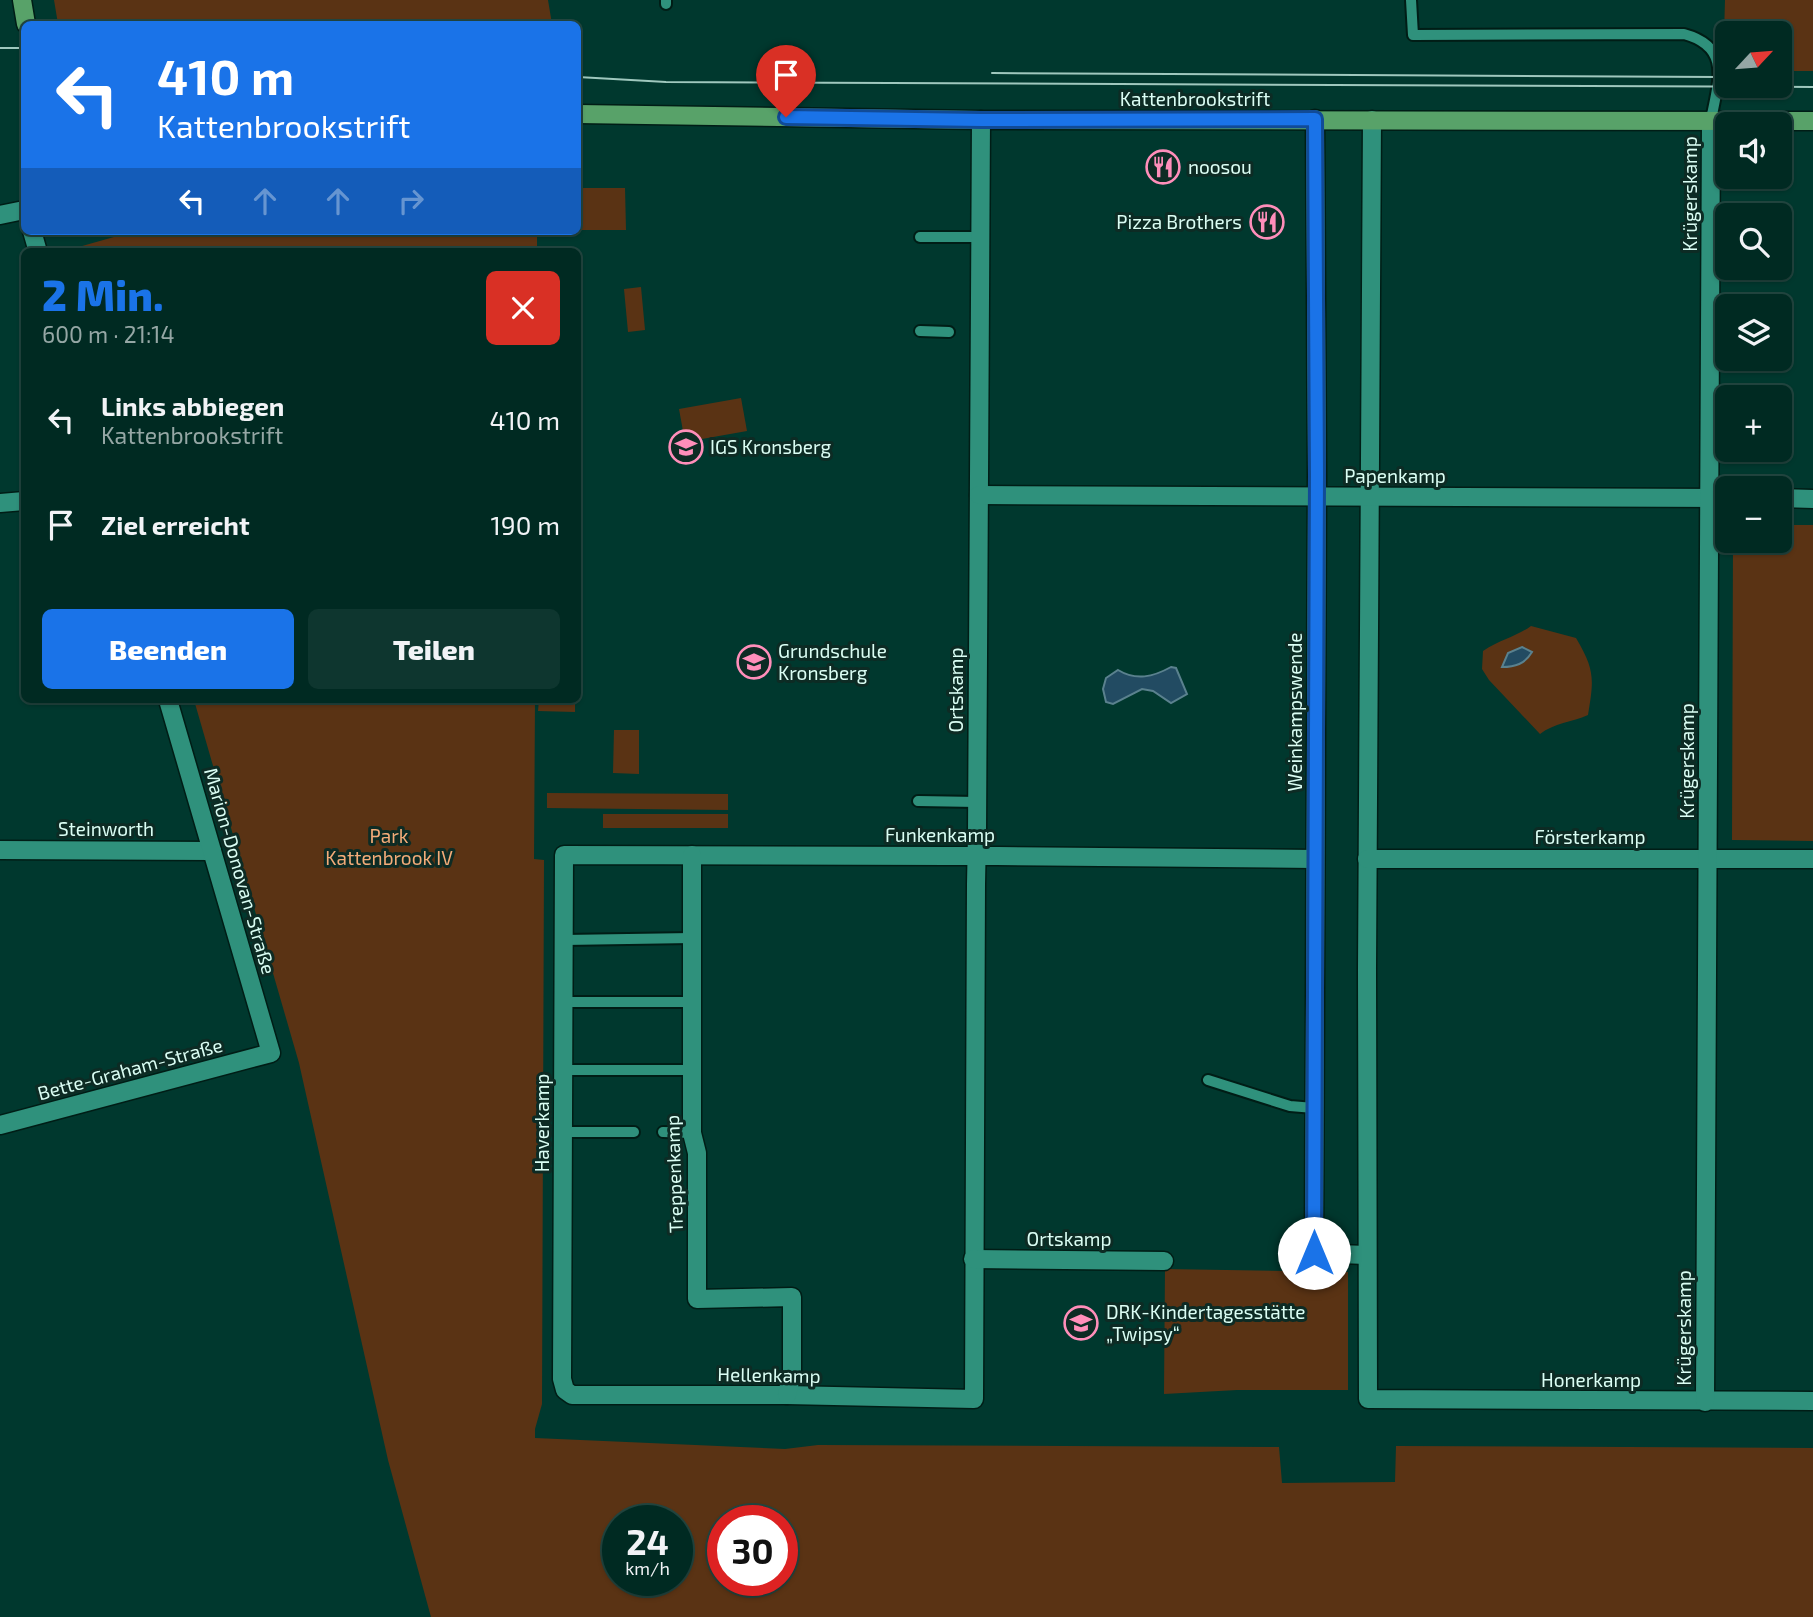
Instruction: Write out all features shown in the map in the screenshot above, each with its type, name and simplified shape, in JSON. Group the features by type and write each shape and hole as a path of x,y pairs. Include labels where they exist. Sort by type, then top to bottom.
{"main road":[{"name":"Kattenbrookstrift","path":"581,114 981,120 1813,121"}],"street":[{"name":"Weinkampswende","path":"1315,119 1317,497 1314,1253 1366,1255"},
{"name":"Ortskamp","path":"974,1399 981,120"},
{"path":"1366,1255 1372,120"},
{"name":"Krügerskamp","path":"1710,120 1718,476"},
{"path":"0,215 21,211"},
{"name":"Papenkamp","path":"979,495 1715,498"},
{"path":"1792,498 1813,499"},
{"path":"0,503 21,501"},
{"name":"Krügerskamp","path":"1705,1402 1708,859 1717,553"},
{"name":"Marion-Donovan-Straße","path":"169,703 271,1053"},
{"name":"Steinworth","path":"0,849 212,851"},
{"name":"Funkenkamp","path":"564,855 1315,859"},
{"name":"Haverkamp","path":"564,855 562,1379 565,1390"},
{"name":"Treppenkamp","path":"692,855 692,1133 697,1153 697,1299 792,1297 792,1372 787,1395"},
{"name":"Försterkamp","path":"1367,859 1813,859"},
{"name":"Bette-Graham-Straße","path":"0,1125 271,1053"},
{"name":"Honerkamp","path":"1366,1255 1368,1399 1813,1401"},
{"name":"Ortskamp","path":"973,1259 1164,1261"},
{"name":"Hellenkamp","path":"565,1390 572,1395 787,1395 974,1399"}],"lane":[{"path":"1411,0 1413,34 1684,34 1699,38 1710,45 1717,56 1717,87 1710,120"},
{"path":"920,237 979,237"},
{"path":"920,331 949,331"},
{"path":"918,801 977,802"},
{"path":"564,940 692,938"},
{"path":"563,1002 692,1002"},
{"path":"563,1070 692,1070"},
{"path":"1208,1080 1290,1107 1314,1108"},
{"path":"563,1132 635,1132"},
{"path":"663,1132 692,1133"}],"green space":[{"path":"54,0 548,0 552,21 58,21"},
{"path":"1725,0 1813,0 1813,71 1792,71 1792,21 1724,21"},
{"path":"581,188 625,188 626,230 581,230"},
{"path":"121,235 537,235 537,248 75,248"},
{"path":"641,287 645,330 628,332 624,289"},
{"path":"741,398 747,431 685,442 679,409"},
{"path":"1792,525 1813,525 1813,841 1732,840 1733,553 1792,553"},
{"path":"1531,626 1576,638 1587,658 1591,675 1588,715 1557,725 1540,734 1489,680 1482,669 1483,651"},
{"name":"Park Kattenbrook IV","path":"195,703 535,703 534,859 544,860 542,1404 535,1438 785,1449 818,1445 1279,1447 1282,1483 1395,1482 1396,1446 1813,1448 1813,1617 431,1617 388,1460 299,1063"},
{"path":"539,703 575,703 575,712 538,711"},
{"path":"614,730 639,730 639,774 613,773"},
{"path":"547,793 728,794 728,810 547,808"},
{"path":"603,814 728,814 728,828 603,828"},
{"path":"1165,1269 1348,1272 1348,1390 1237,1390 1164,1394"}],"water":[{"path":"1522,647 1532,652 1523,662 1502,667 1508,653"},
{"path":"1171,667 1176,668 1187,694 1171,703 1153,691 1142,689 1113,704 1106,702 1103,689 1106,678 1118,670 1138,677"}],"tram line":[{"path":"0,48 21,48"},
{"path":"992,73 1715,77"},
{"path":"581,77 666,82 1813,87"}],"place":[{"name":"noosou","path":"1163,167"},
{"name":"Pizza Brothers","path":"1267,222"},
{"name":"IGS Kronsberg","path":"686,447"},
{"name":"Grundschule Kronsberg","path":"754,662"},
{"name":"DRK-Kindertagesstätte „Twipsy“","path":"1081,1323"}],"route":[{"path":"786,117 981,120 1315,119 1317,475 1314,1253"}]}
